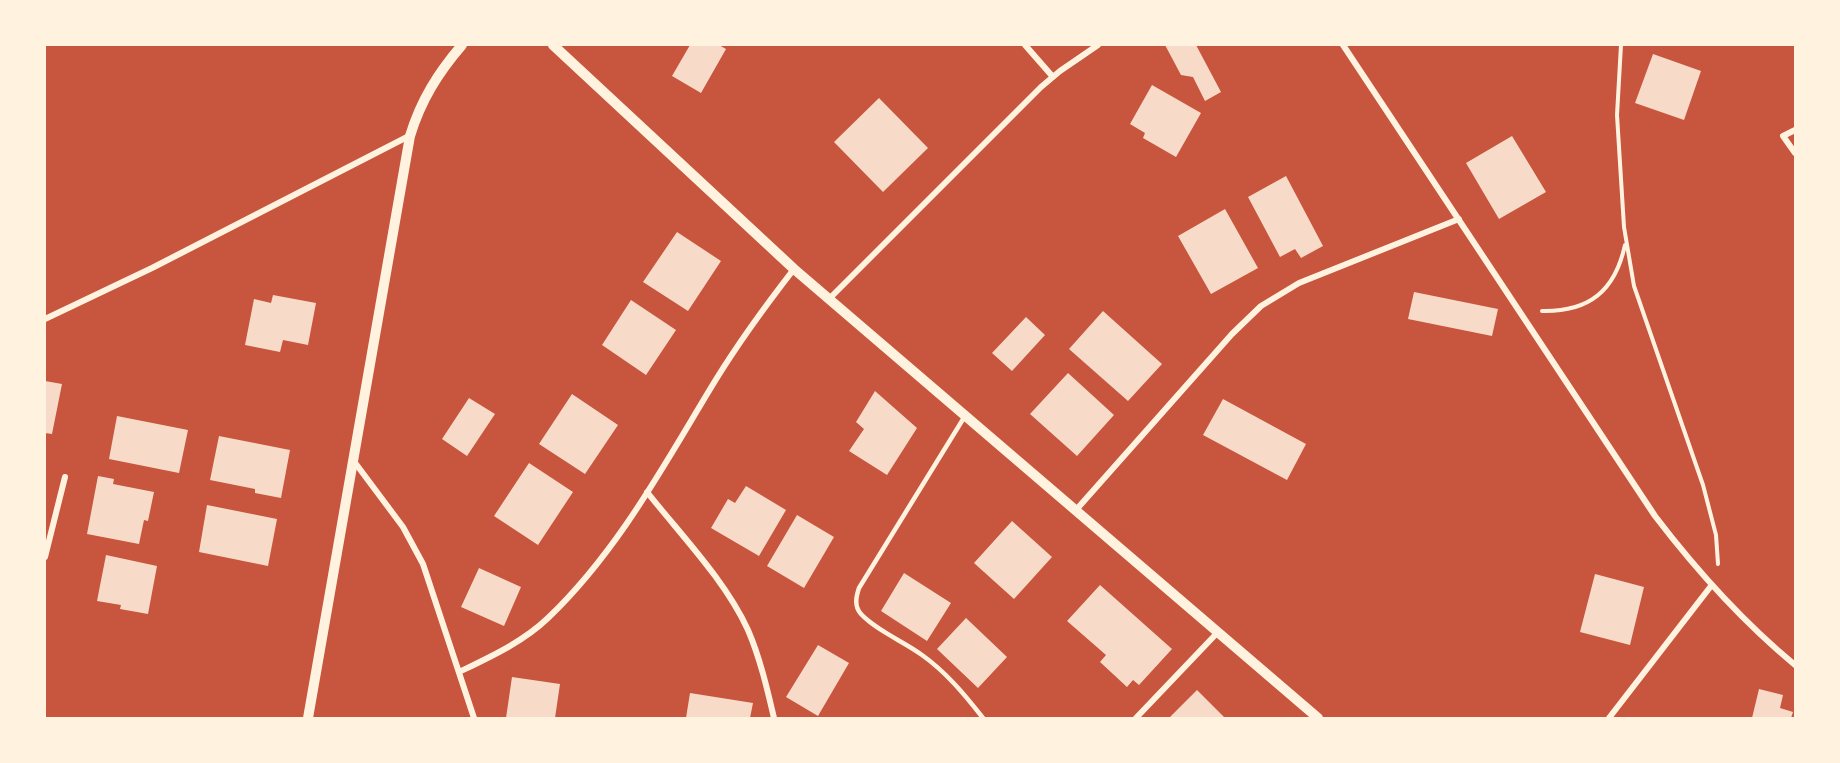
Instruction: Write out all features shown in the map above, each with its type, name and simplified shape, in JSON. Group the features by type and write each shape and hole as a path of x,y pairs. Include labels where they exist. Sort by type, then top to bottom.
{"street":[{"path":"308,718 410,136 424,98 436,78 462,45"},
{"path":"553,45 794,269 1317,718"},
{"path":"1025,45 1053,76"},
{"path":"829,299 1053,76 1098,45"},
{"path":"1343,45 1655,516 1711,586 1751,627 1795,665"},
{"path":"1795,130 1783,136 1795,153"},
{"path":"45,319 152,268 410,136"},
{"path":"1076,510 1232,334 1261,306 1299,283 1458,219"},
{"path":"459,672 502,651 526,636 548,618 597,564 647,492 762,310 794,269"},
{"path":"352,460 403,527 423,564 474,718"},
{"path":"45,557 65,477"},
{"path":"647,492 721,586 736,609 757,651 774,718"},
{"path":"1609,718 1711,586"},
{"path":"1136,718 1218,632"}],"lane":[{"path":"965,416 859,588 856,604 859,612 870,621 923,656 960,689 983,718"}],"path":[{"path":"1621,45 1617,115 1626,242 1634,286 1699,474 1716,536 1718,572 1711,586"},
{"path":"1514,302 1538,310 1554,311 1563,311 1587,303 1607,288 1620,266 1626,242"}],"building":[{"path":"690,45 719,45 726,49 701,93 672,76"},
{"path":"1165,45 1196,45 1221,92 1205,101 1193,77 1181,75"},
{"path":"1653,54 1701,71 1684,120 1635,103"},
{"path":"1152,85 1201,113 1176,157 1143,138 1145,133 1130,124"},
{"path":"879,98 928,148 883,192 834,142"},
{"path":"1512,136 1546,192 1499,219 1466,163"},
{"path":"1286,176 1323,246 1301,258 1295,249 1280,257 1248,197"},
{"path":"1225,209 1258,268 1211,294 1178,236"},
{"path":"677,232 721,261 688,311 643,282"},
{"path":"1414,292 1498,309 1492,336 1408,319"},
{"path":"273,295 316,303 308,345 283,340 280,352 245,345 254,299 271,303"},
{"path":"631,300 676,330 646,375 602,345"},
{"path":"1103,311 1162,364 1128,401 1069,349"},
{"path":"1026,317 1045,335 1012,371 992,353"},
{"path":"1068,373 1114,415 1077,456 1030,414"},
{"path":"45,381 62,384 52,434 45,433"},
{"path":"875,391 917,428 887,475 849,451 864,429 856,422"},
{"path":"572,394 618,425 585,474 539,444"},
{"path":"469,398 495,414 467,456 442,439"},
{"path":"1223,399 1306,444 1287,480 1203,435"},
{"path":"117,416 188,430 179,473 109,459"},
{"path":"219,436 290,450 281,498 255,493 255,489 210,480"},
{"path":"529,463 573,492 538,545 494,516"},
{"path":"98,476 114,479 113,484 154,492 148,521 144,520 139,544 87,534"},
{"path":"746,486 786,510 759,556 711,528 728,499 735,503"},
{"path":"207,505 277,519 268,566 199,552"},
{"path":"797,515 834,537 804,588 767,566"},
{"path":"1012,521 1052,557 1014,599 974,563"},
{"path":"106,555 157,566 148,614 120,609 121,605 97,601"},
{"path":"479,568 521,587 504,626 461,607"},
{"path":"904,573 951,603 927,641 881,611"},
{"path":"1595,574 1644,587 1630,645 1580,632"},
{"path":"1100,585 1172,649 1139,685 1133,680 1127,687 1100,662 1106,655 1067,621"},
{"path":"966,618 1007,657 978,688 937,649"},
{"path":"818,645 849,663 818,716 786,697"},
{"path":"512,677 560,684 555,718 506,718"},
{"path":"1759,689 1783,695 1780,708 1793,712 1791,718 1752,718"},
{"path":"1197,690 1225,718 1169,718"},
{"path":"690,693 753,703 750,718 686,718"}]}
